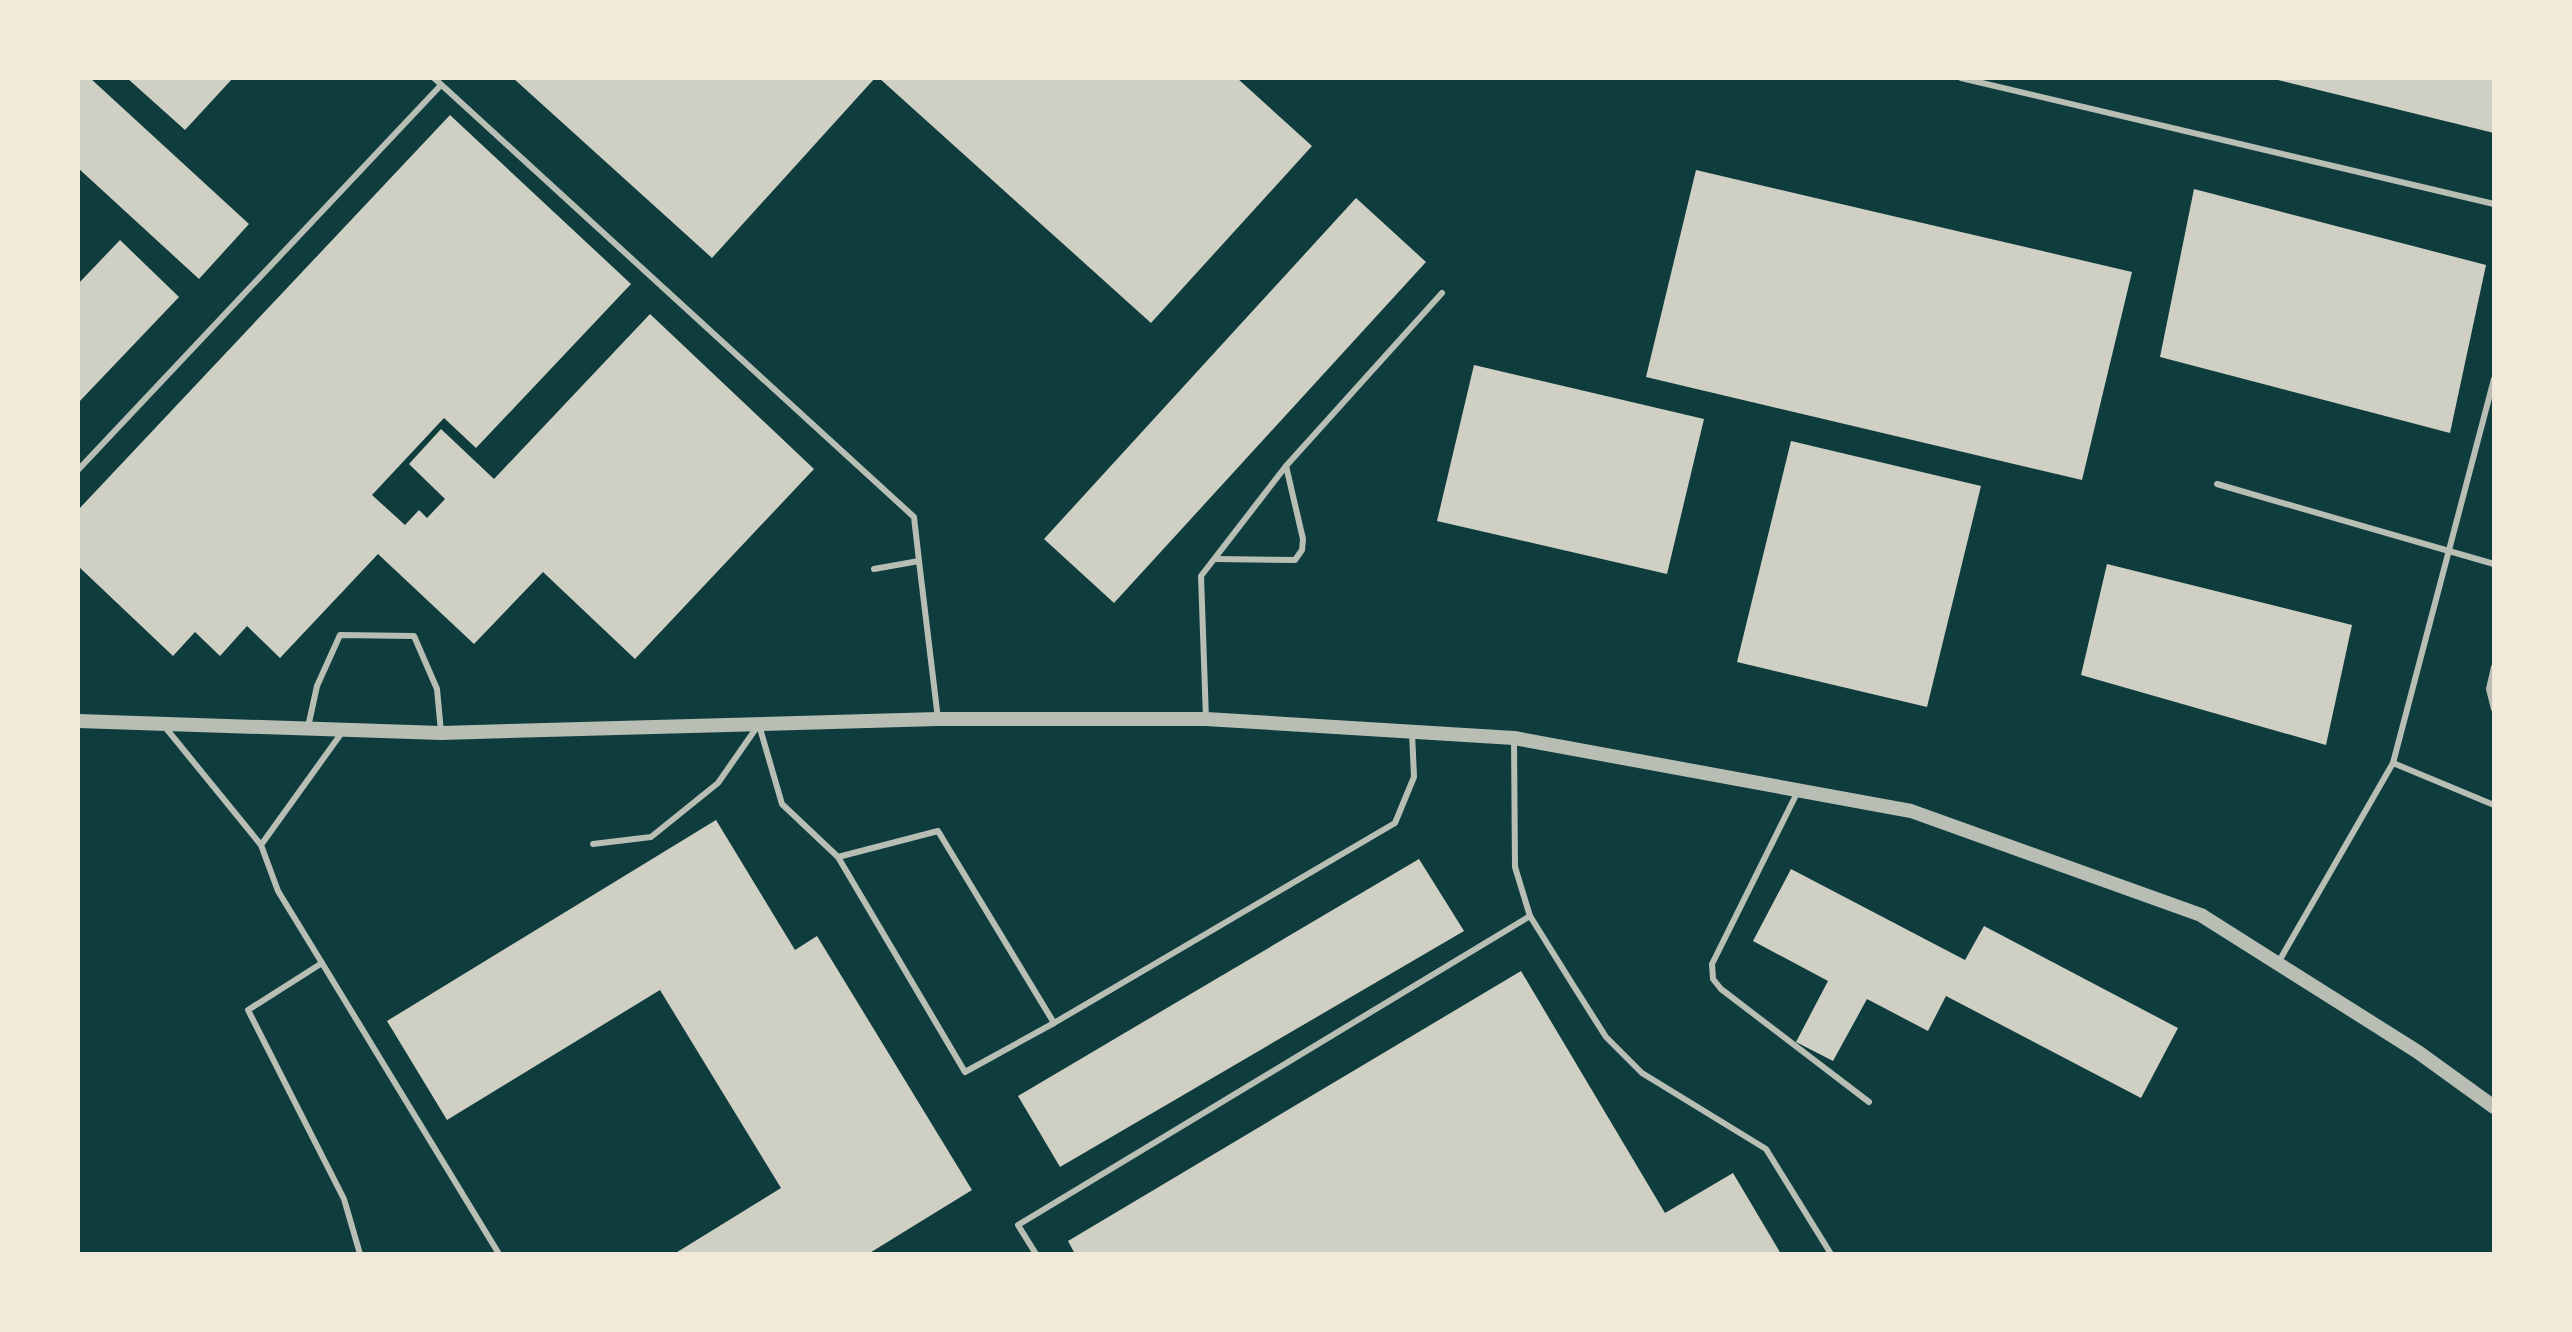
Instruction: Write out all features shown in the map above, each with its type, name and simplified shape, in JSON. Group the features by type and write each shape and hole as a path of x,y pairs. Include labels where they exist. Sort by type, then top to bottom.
{"street":[{"path":"78,721 307,731 441,733 938,719 1206,719 1514,738 1911,811 2201,915 2418,1052 2494,1107"}],"lane":[{"path":"434,78 914,517 938,719"},
{"path":"1961,78 2494,204"},
{"path":"78,470 441,85"},
{"path":"1206,719 1201,576 1286,466 1442,293"},
{"path":"2278,963 2393,763 2490,406 2494,379"},
{"path":"1215,559 1295,560 1302,550 1303,539 1286,466"},
{"path":"2217,484 2494,564"},
{"path":"874,569 919,561"},
{"path":"307,731 317,686 340,635 414,636 437,689 441,733"},
{"path":"2494,667 2489,689 2494,709"},
{"path":"164,725 261,845 278,891 499,1254"},
{"path":"759,725 782,804 838,857 965,1072 1395,823 1414,777 1412,732"},
{"path":"593,844 651,837 718,783 759,725"},
{"path":"261,845 344,730"},
{"path":"1514,738 1515,867 1530,916 1606,1037 1642,1073 1766,1149 1831,1254"},
{"path":"2393,763 2494,805"},
{"path":"1798,791 1712,964 1713,979 1721,989 1869,1102"},
{"path":"838,857 938,831 1054,1023"},
{"path":"1036,1254 1018,1225 1530,916"},
{"path":"322,963 248,1010 344,1199 360,1254"}],"building":[{"path":"78,78 90,78 249,224 199,279 78,168"},
{"path":"127,78 233,78 185,130"},
{"path":"513,78 875,78 712,258"},
{"path":"879,78 1237,78 1312,146 1151,323"},
{"path":"2274,78 2494,78 2494,133 2274,79"},
{"path":"450,115 631,284 476,448 444,418 372,495 405,525 419,510 427,518 445,499 409,464 441,429 494,479 650,314 814,469 635,659 543,572 474,644 378,554 280,658 247,626 220,656 195,632 173,656 78,566 78,510"},
{"path":"1696,170 2132,272 2082,480 1646,377"},
{"path":"2194,189 2486,265 2450,433 2160,357"},
{"path":"1356,198 1426,262 1114,603 1044,539"},
{"path":"120,240 179,297 78,403 78,284"},
{"path":"1474,365 1704,419 1667,574 1437,521"},
{"path":"1791,441 1981,486 1927,707 1737,662"},
{"path":"2107,564 2352,625 2326,745 2081,675"},
{"path":"716,820 795,950 817,936 972,1190 868,1254 674,1254 781,1188 660,990 447,1120 387,1021"},
{"path":"1419,859 1464,931 1060,1167 1018,1096"},
{"path":"1791,869 1965,960 1984,926 2178,1028 2141,1098 1946,996 1928,1031 1867,999 1833,1061 1796,1042 1828,981 1753,941"},
{"path":"1521,971 1665,1213 1733,1173 1781,1254 1075,1254 1068,1241"}]}
